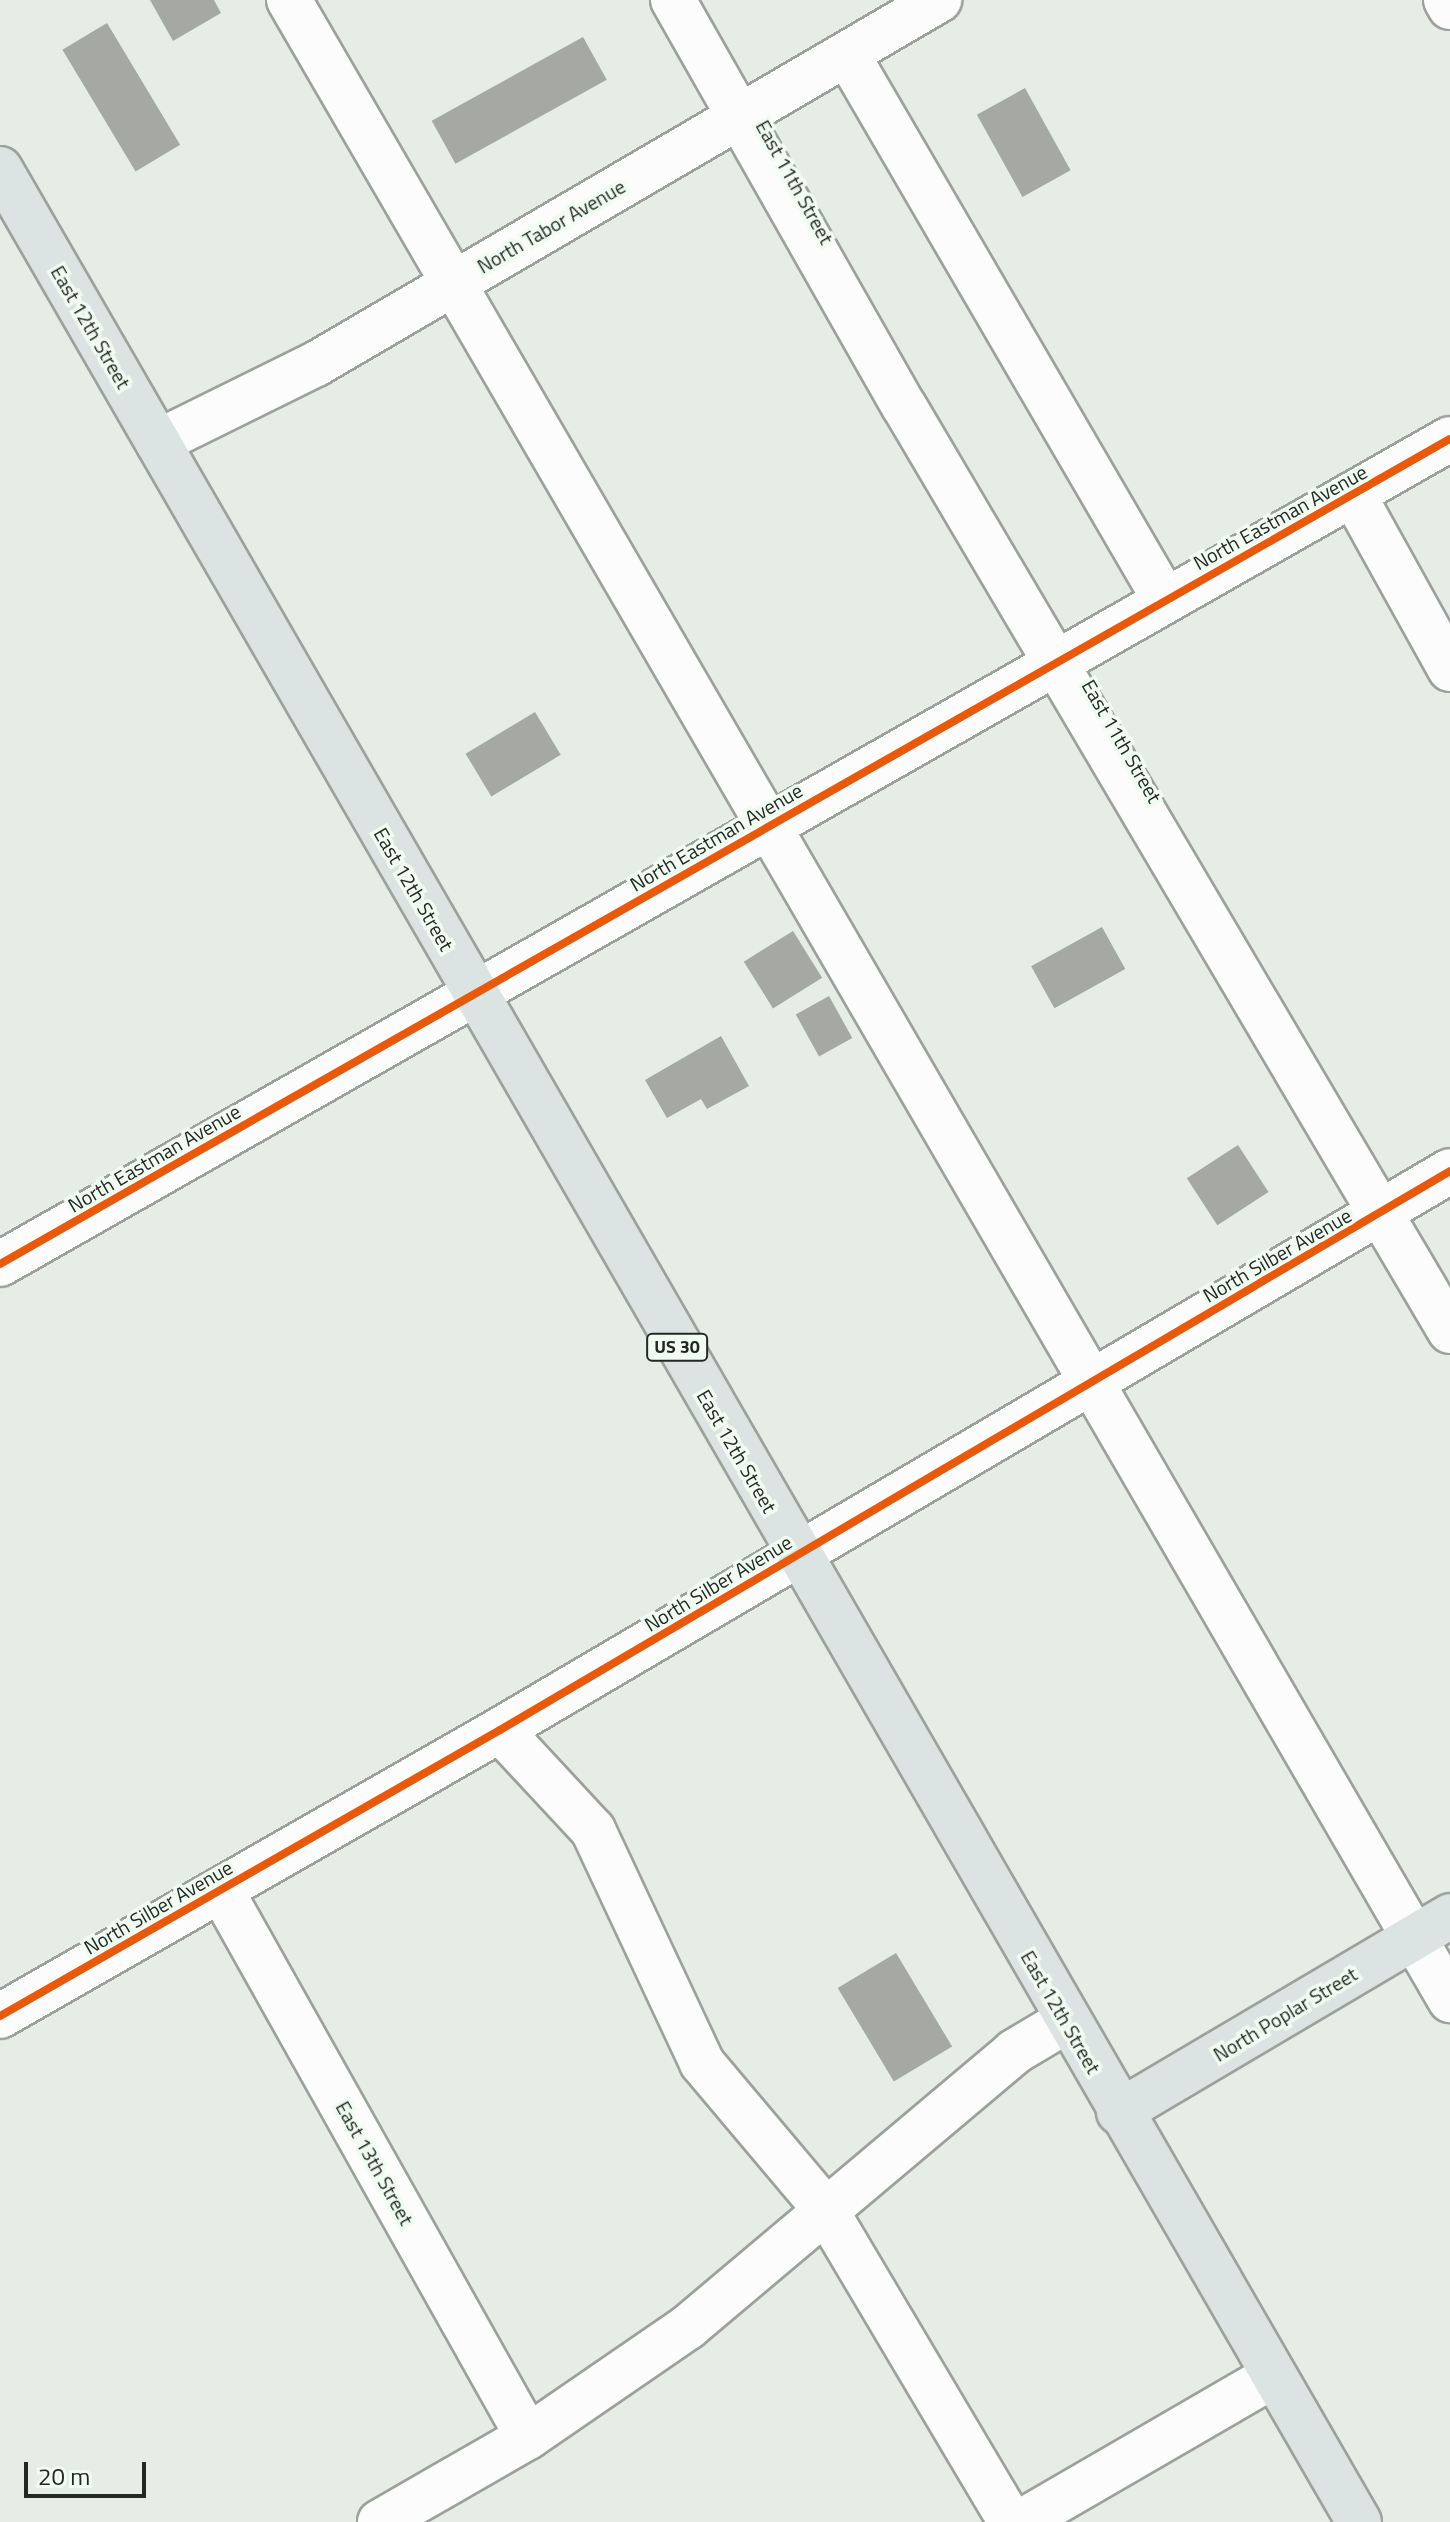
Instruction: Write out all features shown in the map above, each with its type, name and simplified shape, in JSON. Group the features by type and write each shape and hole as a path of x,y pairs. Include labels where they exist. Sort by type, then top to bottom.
{"main road":[{"name":"East 12th Street","path":"0,169 1066,2021 1359,2522"},
{"name":"North Poplar Street","path":"1119,2112 1432,1927"}],"street":[{"path":"289,0 1094,1381 1432,1927 1450,2000"},
{"name":"East 11th Street","path":"673,0 904,406 1450,1331"},
{"name":"North Tabor Avenue","path":"158,442 316,364 939,0"},
{"path":"1446,0 1450,7"},
{"path":"847,54 1165,600"},
{"name":"North Eastman Avenue","path":"0,1264 1450,439"},
{"path":"1353,494 1450,669"},
{"name":"North Silber Avenue","path":"0,2016 500,1730 1450,1171"},
{"path":"500,1730 593,1830 702,2063 825,2209 1011,2522"},
{"name":"East 13th Street","path":"221,1890 528,2437"},
{"path":"380,2522 528,2437 688,2327 1014,2052 1066,2021"},
{"path":"1021,2522 1273,2376"}],"building":[{"path":"150,0 214,0 221,13 173,41"},
{"path":"107,23 180,145 136,171 62,50"},
{"path":"583,37 607,80 455,164 432,121"},
{"path":"1025,88 1071,170 1022,197 977,115"},
{"path":"535,712 561,755 491,797 466,754"},
{"path":"1102,927 1125,969 1054,1008 1031,966"},
{"path":"793,931 822,978 773,1008 744,962"},
{"path":"829,996 852,1038 819,1056 796,1014"},
{"path":"721,1036 749,1086 707,1109 701,1099 667,1118 645,1080"},
{"path":"1238,1145 1268,1192 1217,1225 1187,1178"},
{"path":"896,1953 952,2046 894,2081 838,1988"}],"cycle path":[{"path":"0,1264 1450,439"},
{"path":"0,2016 500,1730 1450,1171"}]}
